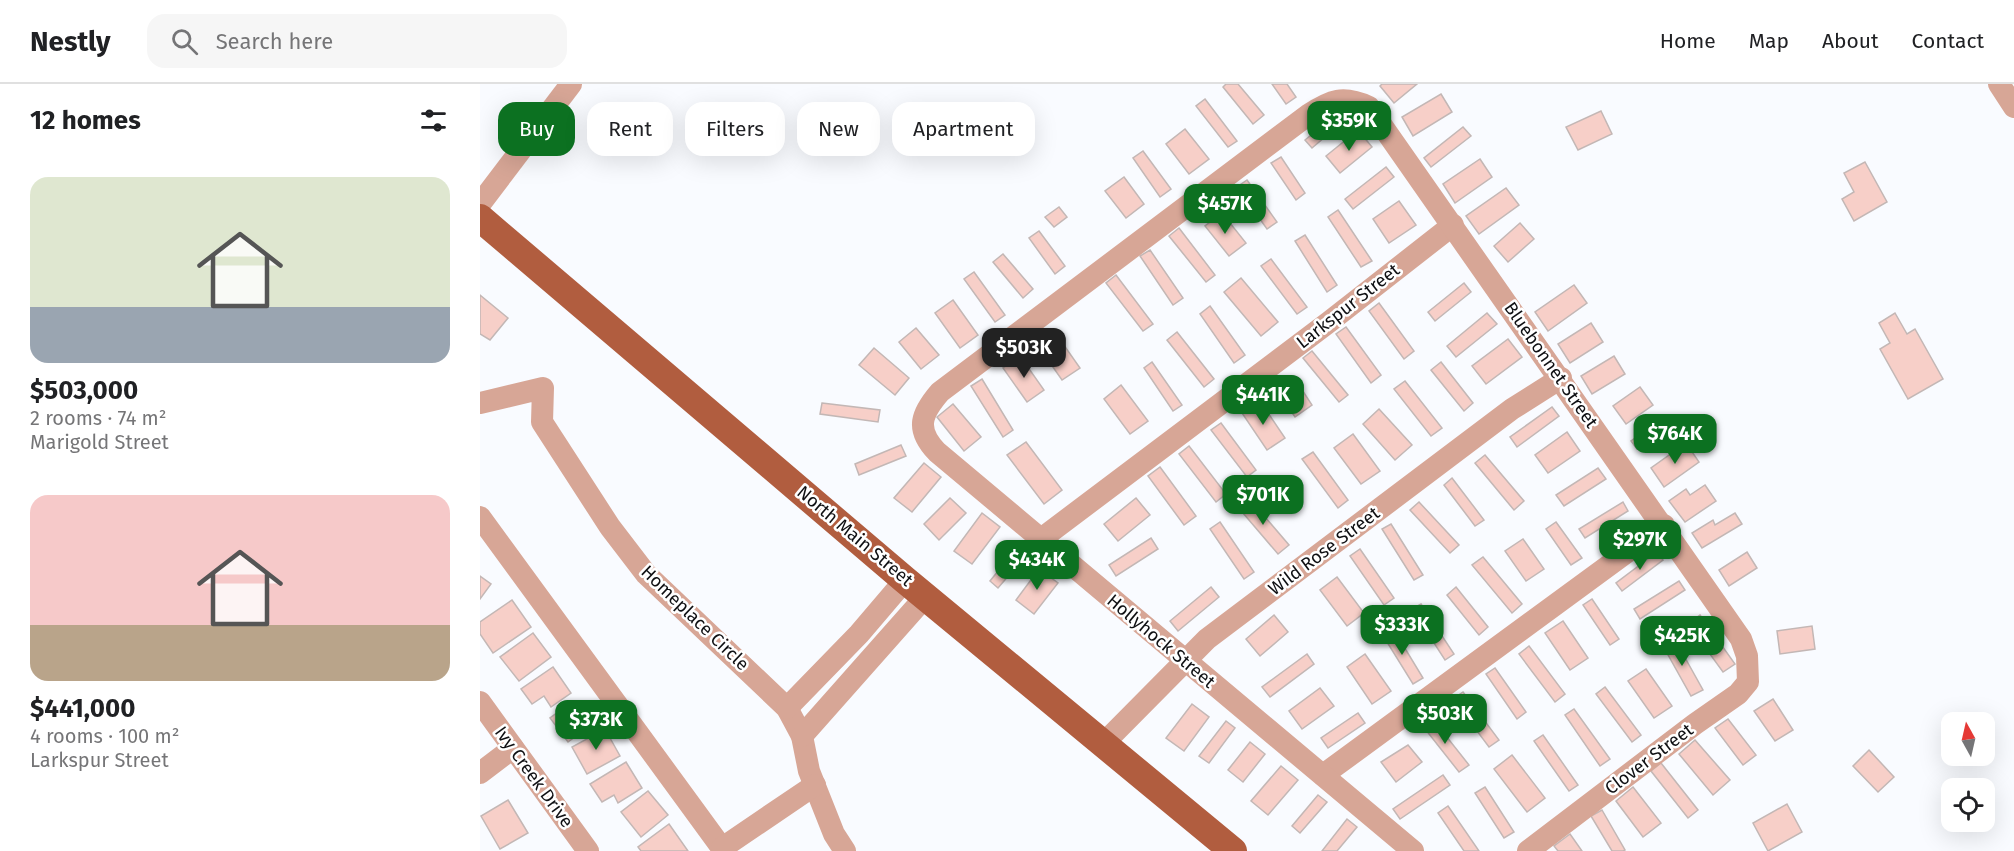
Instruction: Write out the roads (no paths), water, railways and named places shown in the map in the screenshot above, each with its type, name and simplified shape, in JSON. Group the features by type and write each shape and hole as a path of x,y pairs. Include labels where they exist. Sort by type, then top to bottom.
{"main road":[{"name":"North Main Street","path":"480,218 916,588 1233,851"}],"street":[{"path":"480,204 571,84"},
{"path":"1999,84 2014,107"},
{"name":"Bluebonnet Street","path":"923,423 925,410 940,392 1308,115 1329,101 1353,100 1369,107 1453,225 1664,525 1741,639 1747,656"},
{"name":"Larkspur Street","path":"1041,539 1453,225"},
{"name":"Wild Rose Street","path":"1104,743 1207,639 1512,409 1561,378"},
{"name":"Homeplace Circle","path":"480,403 543,388 542,422 646,574 787,708 802,736 809,771 834,834 845,851"},
{"name":"Hollyhock Street","path":"923,423 928,442 937,452 1413,851"},
{"path":"480,517 723,850 815,785"},
{"path":"1323,775 1664,525"},
{"path":"787,708 843,650 916,588"},
{"path":"802,736 863,669 916,588"},
{"path":"843,650 863,669"},
{"name":"Clover Street","path":"1528,851 1738,694 1748,682 1747,656"},
{"name":"Ivy Creek Drive","path":"480,702 588,851"},
{"path":"480,773 513,748"}]}
